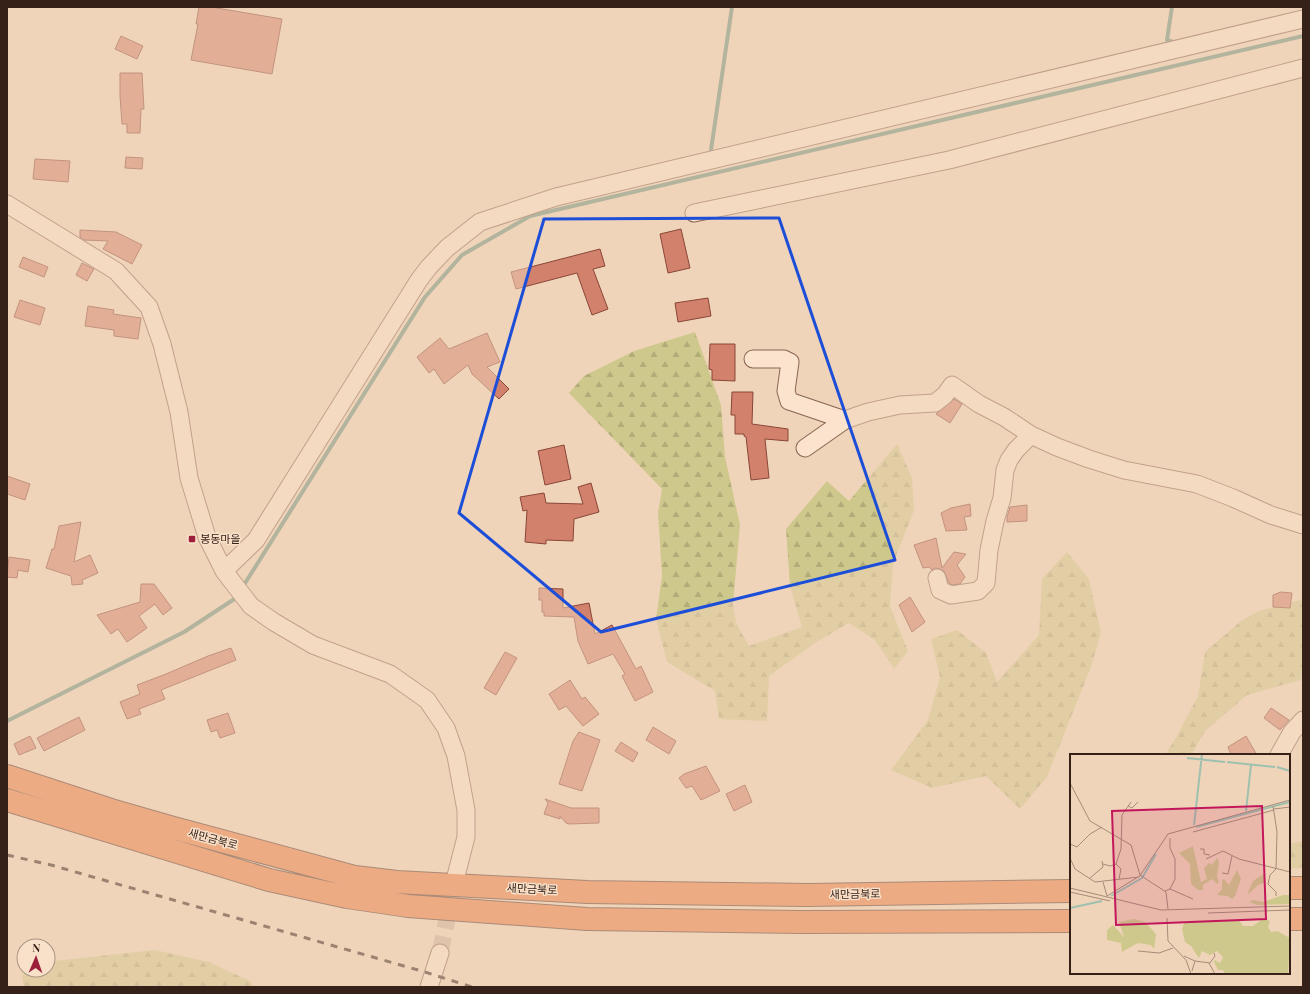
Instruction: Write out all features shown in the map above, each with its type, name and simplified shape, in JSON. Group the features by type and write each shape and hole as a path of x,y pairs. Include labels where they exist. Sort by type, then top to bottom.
{"highway":[{"name":"새만금북로","path":"7,776 111,810 185,831 355,877 397,882 587,892 808,895 1070,891"},
{"name":"새만금북로","path":"7,800 269,880 347,897 408,906 587,919 802,922 1070,921"},
{"path":"1290,888 1303,888"},
{"path":"1290,919 1303,919"}],"street":[{"path":"224,571 256,540 419,280 447,248 480,222 556,197 1303,19"},
{"path":"694,213 949,160 1303,68"},
{"path":"7,204 116,271 149,307 162,344 179,412 189,478 207,537 224,571 251,606 274,622 313,645 390,674 427,700 446,728 456,756 466,810 466,837 456,876"},
{"path":"753,359 784,359 790,362 786,391 789,401 845,420"},
{"path":"805,448 845,420 868,412 900,405 935,403 945,396 952,385 979,404 1004,417 1031,435 1089,459 1124,470 1197,484 1271,515 1303,526"},
{"path":"937,578 940,590 951,595 978,591 986,583 995,521 1002,498 1005,470 1009,460 1016,450 1031,435"},
{"path":"1280,754 1292,732 1303,720"},
{"path":"428,987 440,953"}],"highlighted area":[{"path":"779,218 895,560 601,632 459,513 544,219"}],"green space":[{"path":"695,332 721,405 725,457 740,525 733,604 736,623 749,646 802,627 790,586 786,529 827,481 849,501 897,444 912,478 914,510 893,564 890,606 908,651 894,669 875,640 849,623 815,643 769,676 767,721 719,719 715,691 667,662 656,619 662,576 658,513 662,489 569,393 584,376 634,351"},
{"path":"1067,552 1089,579 1101,633 1091,667 1047,777 1020,809 986,776 932,788 891,770 928,720 940,677 931,639 957,630 986,653 997,682 1039,635 1042,579"},
{"path":"1303,599 1303,665 1301,680 1247,695 1205,731 1192,754 1166,754 1198,696 1205,652 1241,621 1259,611"},
{"path":"1303,841 1303,868 1290,869 1290,844"},
{"path":"155,950 209,962 250,981 254,987 24,987 22,978 56,978 56,961"}],"building":[{"path":"199,7 211,7 282,19 272,74 191,60 198,24 196,24"},
{"path":"121,36 143,46 137,59 115,49"},
{"path":"120,73 142,73 144,109 141,109 140,133 127,133 127,124 122,124"},
{"path":"126,157 143,158 142,169 125,168"},
{"path":"35,159 70,161 68,182 33,179"},
{"path":"681,229 690,268 668,273 660,234"},
{"path":"80,230 116,232 142,245 132,264 103,249 108,241 84,240 80,237"},
{"path":"600,249 605,266 593,269 608,309 592,315 577,273 516,289 511,272"},
{"path":"23,257 48,267 44,277 19,267"},
{"path":"82,263 94,269 87,281 76,275"},
{"path":"708,298 711,316 678,322 675,303"},
{"path":"20,300 45,308 40,325 14,317"},
{"path":"88,306 114,310 113,314 141,318 138,339 114,336 114,330 85,326"},
{"path":"487,333 500,362 487,367 509,389 499,399 472,374 468,365 444,384 434,369 429,373 417,357 440,338 449,349"},
{"path":"710,344 735,344 735,381 712,380 712,370 709,369"},
{"path":"732,392 753,392 752,424 788,429 788,441 765,439 769,478 751,480 746,437 744,434 735,434 735,415 731,415"},
{"path":"954,399 962,404 950,423 936,414"},
{"path":"564,445 571,479 545,485 538,451"},
{"path":"7,476 30,484 25,500 7,494"},
{"path":"591,483 599,512 574,519 573,541 546,540 546,544 525,542 527,510 523,511 520,497 544,493 546,503 583,504 578,487"},
{"path":"970,504 971,516 964,517 967,530 946,531 941,513 951,508"},
{"path":"1027,505 1027,521 1007,522 1010,507"},
{"path":"81,522 74,562 90,555 98,573 82,580 83,584 72,585 71,576 46,568 52,549 54,549 59,526"},
{"path":"936,538 942,568 954,552 966,554 957,565 965,577 960,584 952,585 949,583 944,571 940,569 935,568 932,570 929,567 923,568 914,545"},
{"path":"9,557 30,560 28,572 18,570 17,578 7,577"},
{"path":"141,584 154,584 172,608 163,615 155,604 139,616 147,628 127,642 118,629 111,634 97,615 140,602"},
{"path":"539,588 563,589 563,608 589,603 595,634 612,625 636,669 641,666 653,692 635,701 622,676 625,674 613,654 588,664 578,641 574,617 544,616 544,612 542,612 542,600 539,600"},
{"path":"1281,592 1292,593 1290,608 1273,607 1273,595"},
{"path":"910,597 925,622 912,632 899,605"},
{"path":"231,648 236,660 161,690 165,699 139,709 141,714 127,719 120,702 140,694 137,685"},
{"path":"505,652 517,658 496,695 484,688"},
{"path":"570,680 582,699 585,697 599,714 583,726 566,706 559,710 549,694"},
{"path":"1271,708 1289,720 1280,730 1264,718"},
{"path":"228,713 235,733 220,738 217,730 211,732 207,720"},
{"path":"79,717 85,730 44,751 37,738"},
{"path":"653,727 676,741 669,754 646,740"},
{"path":"579,732 600,740 582,791 559,784 573,741"},
{"path":"30,736 36,748 19,755 14,744"},
{"path":"1246,736 1256,754 1231,754 1228,747"},
{"path":"621,742 638,753 633,762 615,751"},
{"path":"706,766 720,791 701,800 692,786 686,788 679,778 684,774"},
{"path":"745,785 752,802 734,811 726,794"},
{"path":"545,799 571,808 599,808 599,823 569,824 566,823 560,816 560,819 544,814 548,803"}],"waterway":[{"path":"711,150 732,7"},
{"path":"1172,7 1167,40 1176,43"},
{"path":"242,588 425,297 462,255 530,216 1303,36"},
{"path":"7,721 184,632 236,598 237,595"}],"tunnel":[{"path":"440,953 456,876"}],"railway":[{"path":"7,855 51,865 425,972 472,987"}],"place":[{"name":"봉동마을","path":"192,539"}]}
